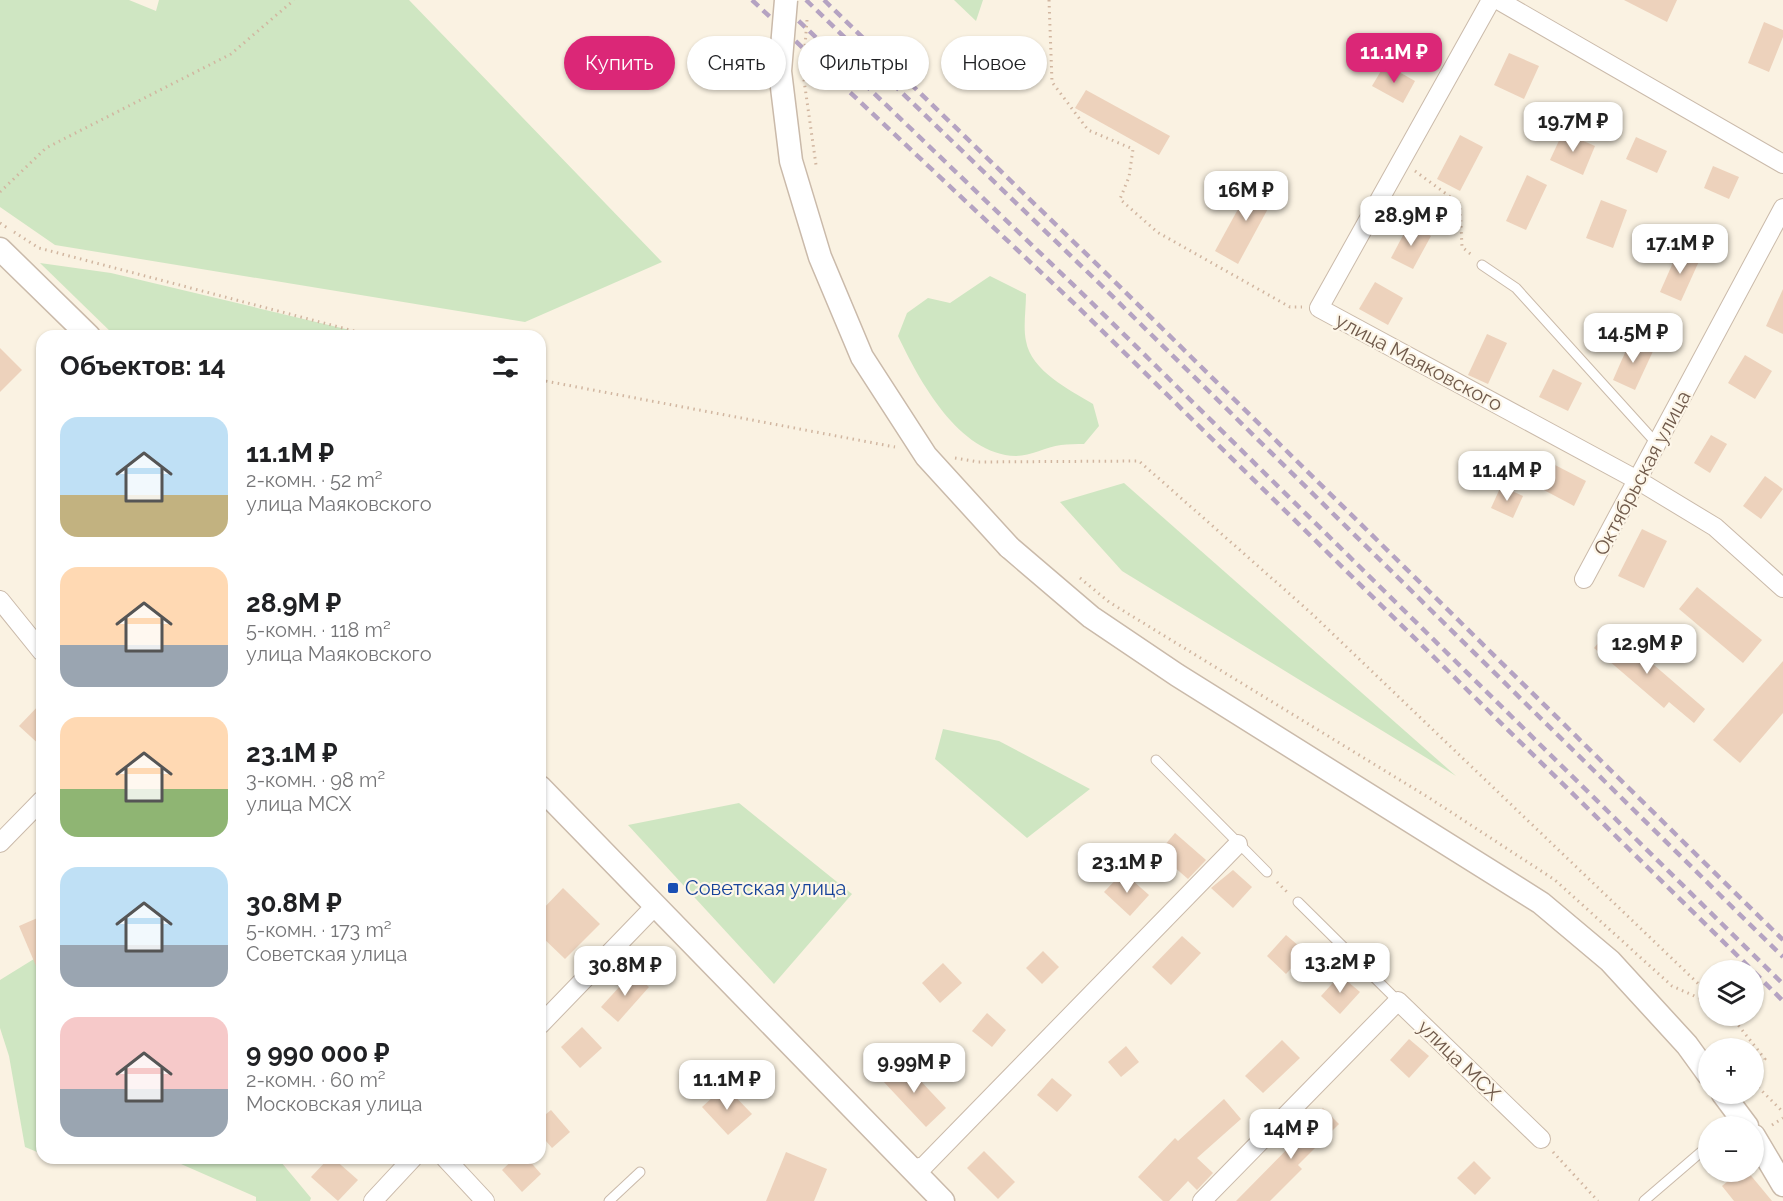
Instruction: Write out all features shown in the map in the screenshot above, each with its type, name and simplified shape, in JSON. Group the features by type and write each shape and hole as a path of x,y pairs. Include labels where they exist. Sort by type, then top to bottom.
{"street":[{"path":"786,0 780,71 791,161 820,257 862,357 926,456 1009,547 1092,617 1178,675 1541,903 1610,961 1687,1045 1698,1060"},
{"name":"улица Маяковского","path":"1491,0 1319,308 1639,481 1714,527 1783,588"},
{"path":"1498,0 1783,164"},
{"name":"Октябрьская улица","path":"1584,579 1639,481 1783,208"},
{"path":"0,249 83,330"},
{"path":"0,600 36,645"},
{"path":"546,793 912,1169 939,1200"},
{"path":"0,843 36,806"},
{"path":"912,1169 924,1166 1238,844"},
{"path":"546,1019 656,905"},
{"path":"1202,1201 1398,1001"},
{"name":"улица МСХ","path":"1398,1001 1541,1139"},
{"path":"1764,1153 1783,1185"},
{"path":"373,1201 407,1164"},
{"path":"450,1164 484,1201"}],"lane":[{"path":"1482,265 1516,288 1658,445"},
{"path":"1156,760 1267,872"},
{"path":"1298,902 1398,1001"},
{"path":"1644,1201 1698,1155"},
{"path":"609,1201 640,1172"}],"path":[{"path":"0,192 45,148 231,54 294,0"},
{"path":"1049,0 1052,82 1088,130 1133,149 1129,177 1120,199 1156,232 1290,307 1319,308"},
{"path":"807,10 803,73 816,167"},
{"path":"1401,161 1460,204 1462,247 1482,265"},
{"path":"0,224 39,248 350,330"},
{"path":"546,381 897,447"},
{"path":"962,466 954,457 978,462 1139,461 1310,612 1698,983"},
{"path":"1075,574 1119,608 1431,800 1555,880 1672,986 1698,998"},
{"path":"1267,872 1298,902"},
{"path":"1739,1026 1748,1038"},
{"path":"1764,1093 1783,1112"},
{"path":"1541,1139 1598,1201"}],"green space":[{"path":"0,0 129,0 156,11 159,0 409,0 662,262 525,322 55,245 0,207"},
{"path":"954,0 983,0 976,21"},
{"path":"40,263 111,273 350,330 109,330"},
{"path":"990,276 1026,294 1025,336 1029,352 1035,362 1063,386 1093,404 1099,426 1084,444 1055,446 1022,456 995,452 976,443 959,429 944,412 917,373 898,336 907,313 928,298 950,303"},
{"path":"1124,483 1456,776 1122,571 1060,502"},
{"path":"943,729 999,741 1090,789 1027,838 935,759"},
{"path":"739,803 852,894 774,984 628,825"},
{"path":"36,958 36,1152 25,1147 9,1056 0,1028 0,980"},
{"path":"181,1164 283,1164 311,1198 310,1201 256,1201 256,1197"}],"building":[{"path":"1624,0 1677,0 1667,22"},
{"path":"1764,22 1783,30 1783,37 1769,72 1748,63"},
{"path":"1509,53 1539,66 1524,99 1494,85"},
{"path":"1385,64 1415,81 1403,103 1372,86"},
{"path":"1086,90 1170,136 1159,155 1075,108"},
{"path":"1563,132 1595,146 1583,175 1550,160"},
{"path":"1460,135 1483,147 1460,191 1437,179"},
{"path":"1636,137 1667,151 1657,173 1626,159"},
{"path":"1713,166 1739,177 1729,199 1704,188"},
{"path":"1527,175 1547,185 1526,230 1506,221"},
{"path":"1254,180 1277,192 1238,264 1215,251"},
{"path":"1601,200 1627,210 1613,248 1586,238"},
{"path":"1409,224 1431,236 1413,269 1391,258"},
{"path":"1679,249 1700,259 1681,301 1660,292"},
{"path":"1375,282 1403,298 1388,325 1359,309"},
{"path":"1783,289 1783,334 1766,326"},
{"path":"1487,334 1507,343 1488,384 1468,375"},
{"path":"1631,339 1654,349 1635,390 1613,380"},
{"path":"0,348 22,370 0,392"},
{"path":"1745,355 1772,371 1755,399 1728,383"},
{"path":"1553,369 1582,383 1568,411 1539,397"},
{"path":"1711,435 1727,444 1710,473 1694,463"},
{"path":"1555,465 1586,481 1574,506 1542,489"},
{"path":"1765,476 1783,489 1761,519 1743,506"},
{"path":"1501,486 1523,496 1513,518 1491,508"},
{"path":"1642,529 1667,541 1644,588 1618,576"},
{"path":"1697,587 1762,640 1743,663 1679,609"},
{"path":"1611,628 1705,709 1694,723 1669,702 1664,708 1594,648"},
{"path":"1783,661 1783,713 1740,763 1713,740"},
{"path":"36,708 36,742 19,726"},
{"path":"1175,833 1206,860 1188,879 1158,853"},
{"path":"1233,870 1252,887 1233,908 1211,888"},
{"path":"1123,872 1149,895 1130,916 1104,892"},
{"path":"563,888 600,924 565,959 546,941 546,906"},
{"path":"36,919 36,966 19,926"},
{"path":"1286,935 1306,952 1286,974 1267,956"},
{"path":"1182,936 1201,953 1171,985 1152,967"},
{"path":"1043,951 1059,967 1042,984 1026,968"},
{"path":"943,963 962,983 940,1003 922,983"},
{"path":"632,973 649,987 618,1022 601,1007"},
{"path":"1340,975 1360,992 1340,1014 1321,996"},
{"path":"987,1013 1006,1030 992,1047 972,1031"},
{"path":"582,1027 602,1048 580,1068 561,1047"},
{"path":"1409,1039 1429,1056 1409,1078 1390,1060"},
{"path":"1282,1040 1300,1058 1263,1093 1245,1076"},
{"path":"1126,1046 1139,1062 1121,1077 1108,1062"},
{"path":"902,1061 946,1108 926,1127 882,1080"},
{"path":"1052,1078 1072,1095 1057,1112 1037,1095"},
{"path":"725,1086 752,1114 728,1135 702,1107"},
{"path":"1224,1099 1241,1119 1197,1158 1213,1173 1197,1190 1188,1181 1169,1201 1163,1201 1138,1177 1175,1138 1178,1141"},
{"path":"1323,1108 1339,1124 1298,1165 1302,1169 1270,1201 1236,1201 1302,1134 1299,1131"},
{"path":"551,1110 570,1132 552,1148 546,1141 546,1114"},
{"path":"984,1151 1015,1182 998,1199 967,1168"},
{"path":"786,1152 827,1169 814,1201 766,1201"},
{"path":"1474,1161 1491,1178 1475,1195 1457,1178"},
{"path":"323,1164 340,1164 358,1180 338,1201 311,1177"},
{"path":"508,1164 532,1164 541,1174 522,1192 502,1170"},
{"path":"1727,1182 1756,1182 1772,1201 1734,1201 1722,1186"}],"railway":[{"path":"752,0 1079,308 1742,960"},
{"path":"777,0 1088,299 1783,984"},
{"path":"806,0 1102,286 1783,957"},
{"path":"824,0 1110,277 1783,940"},
{"path":"1764,982 1783,1001"}],"place":[{"name":"Советская улица","path":"673,888"}]}
